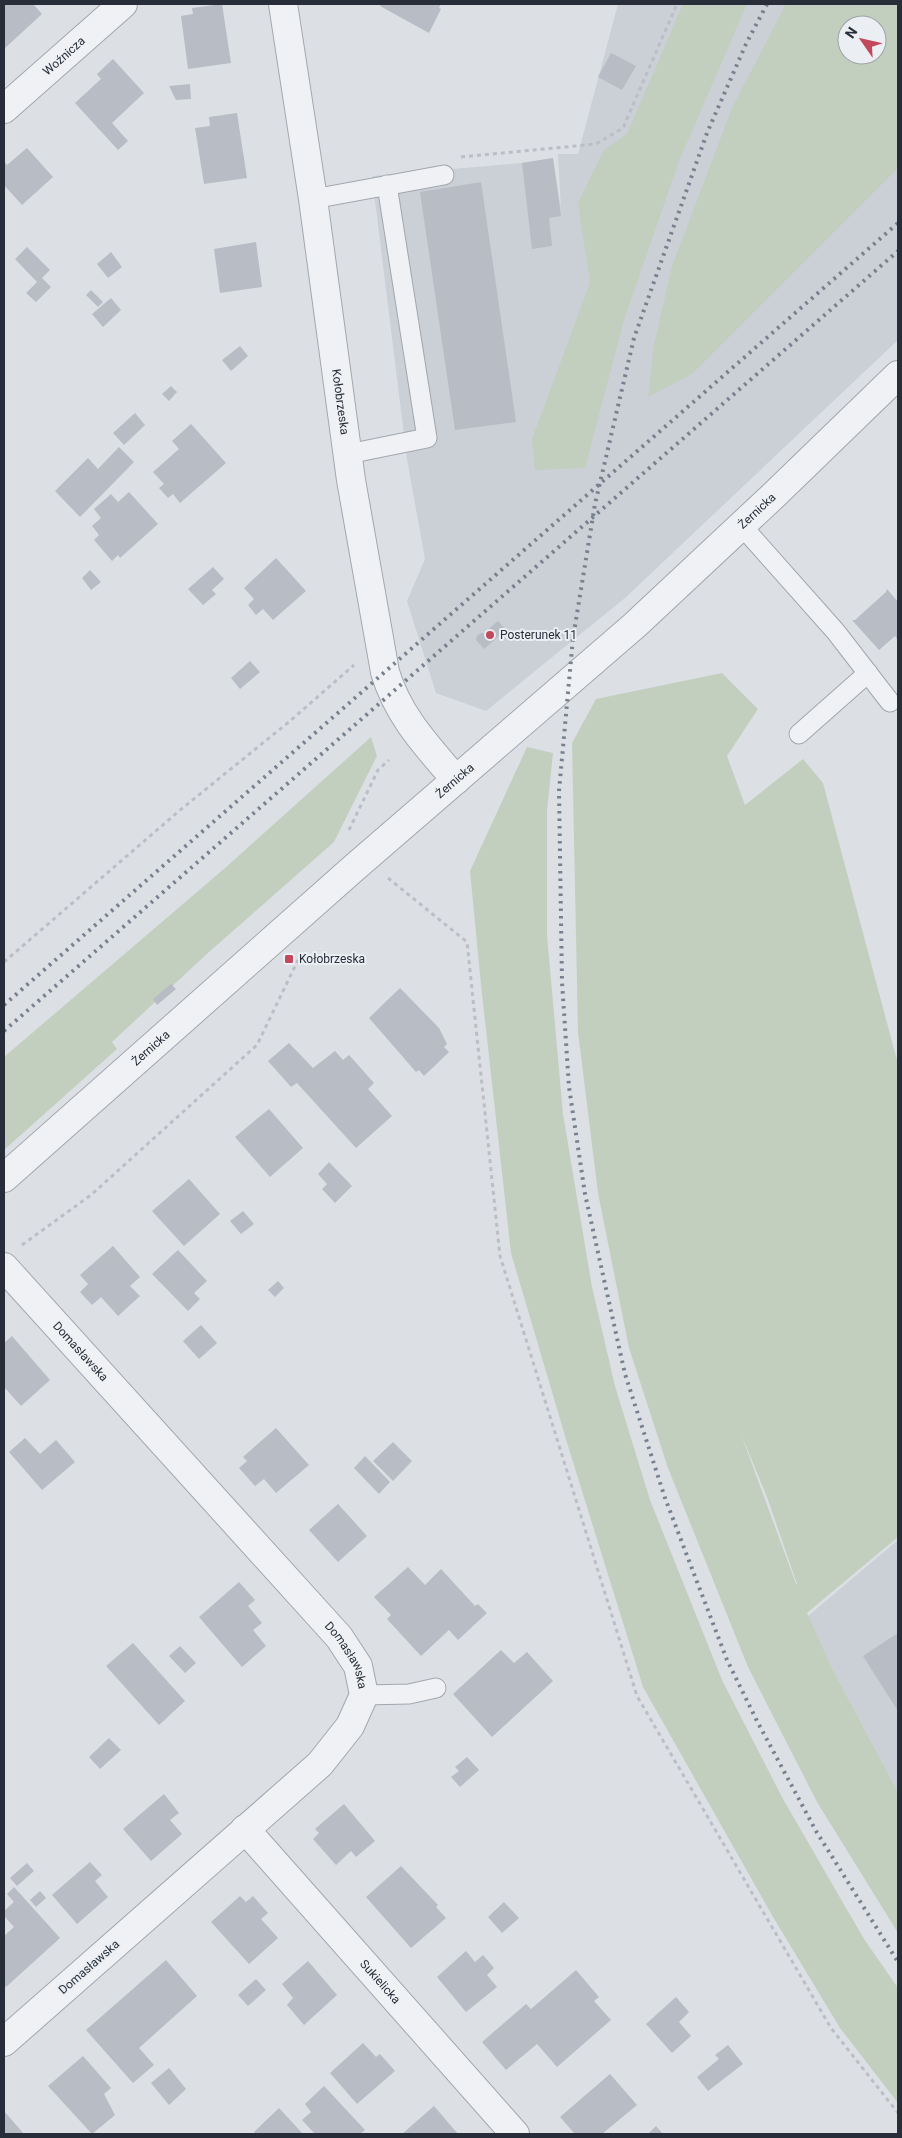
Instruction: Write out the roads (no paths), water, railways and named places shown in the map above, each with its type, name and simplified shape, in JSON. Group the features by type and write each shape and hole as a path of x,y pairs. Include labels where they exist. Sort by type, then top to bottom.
{"street":[{"name":"Woźnicza","path":"4,108 123,4"},
{"name":"Kołobrzeska","path":"283,4 313,199 348,454 384,672 391,693 411,728 456,780"},
{"name":"Żernicka","path":"4,1178 635,625 898,375"},
{"name":"Domasławska","path":"4,2042 320,1764 350,1726 364,1695 358,1666 338,1637 9,1258"},
{"name":"Sukielicka","path":"245,1829 515,2134"}],"lane":[{"path":"313,199 444,175"},
{"path":"348,454 426,438 387,185"},
{"path":"741,525 836,632 890,702"},
{"path":"800,734 868,673"},
{"path":"364,1695 408,1694 436,1688"}],"railway":[{"path":"767,4 746,44 707,133 634,338 595,504 573,638 559,791 562,982 569,1087 585,1194 625,1374 665,1498 727,1660 757,1721 816,1831 898,1962"},
{"path":"4,1005 898,223"},
{"path":"4,1031 898,251"}],"place":[{"name":"Posterunek 11","path":"490,635"},
{"name":"Kołobrzeska","path":"289,959"}]}
